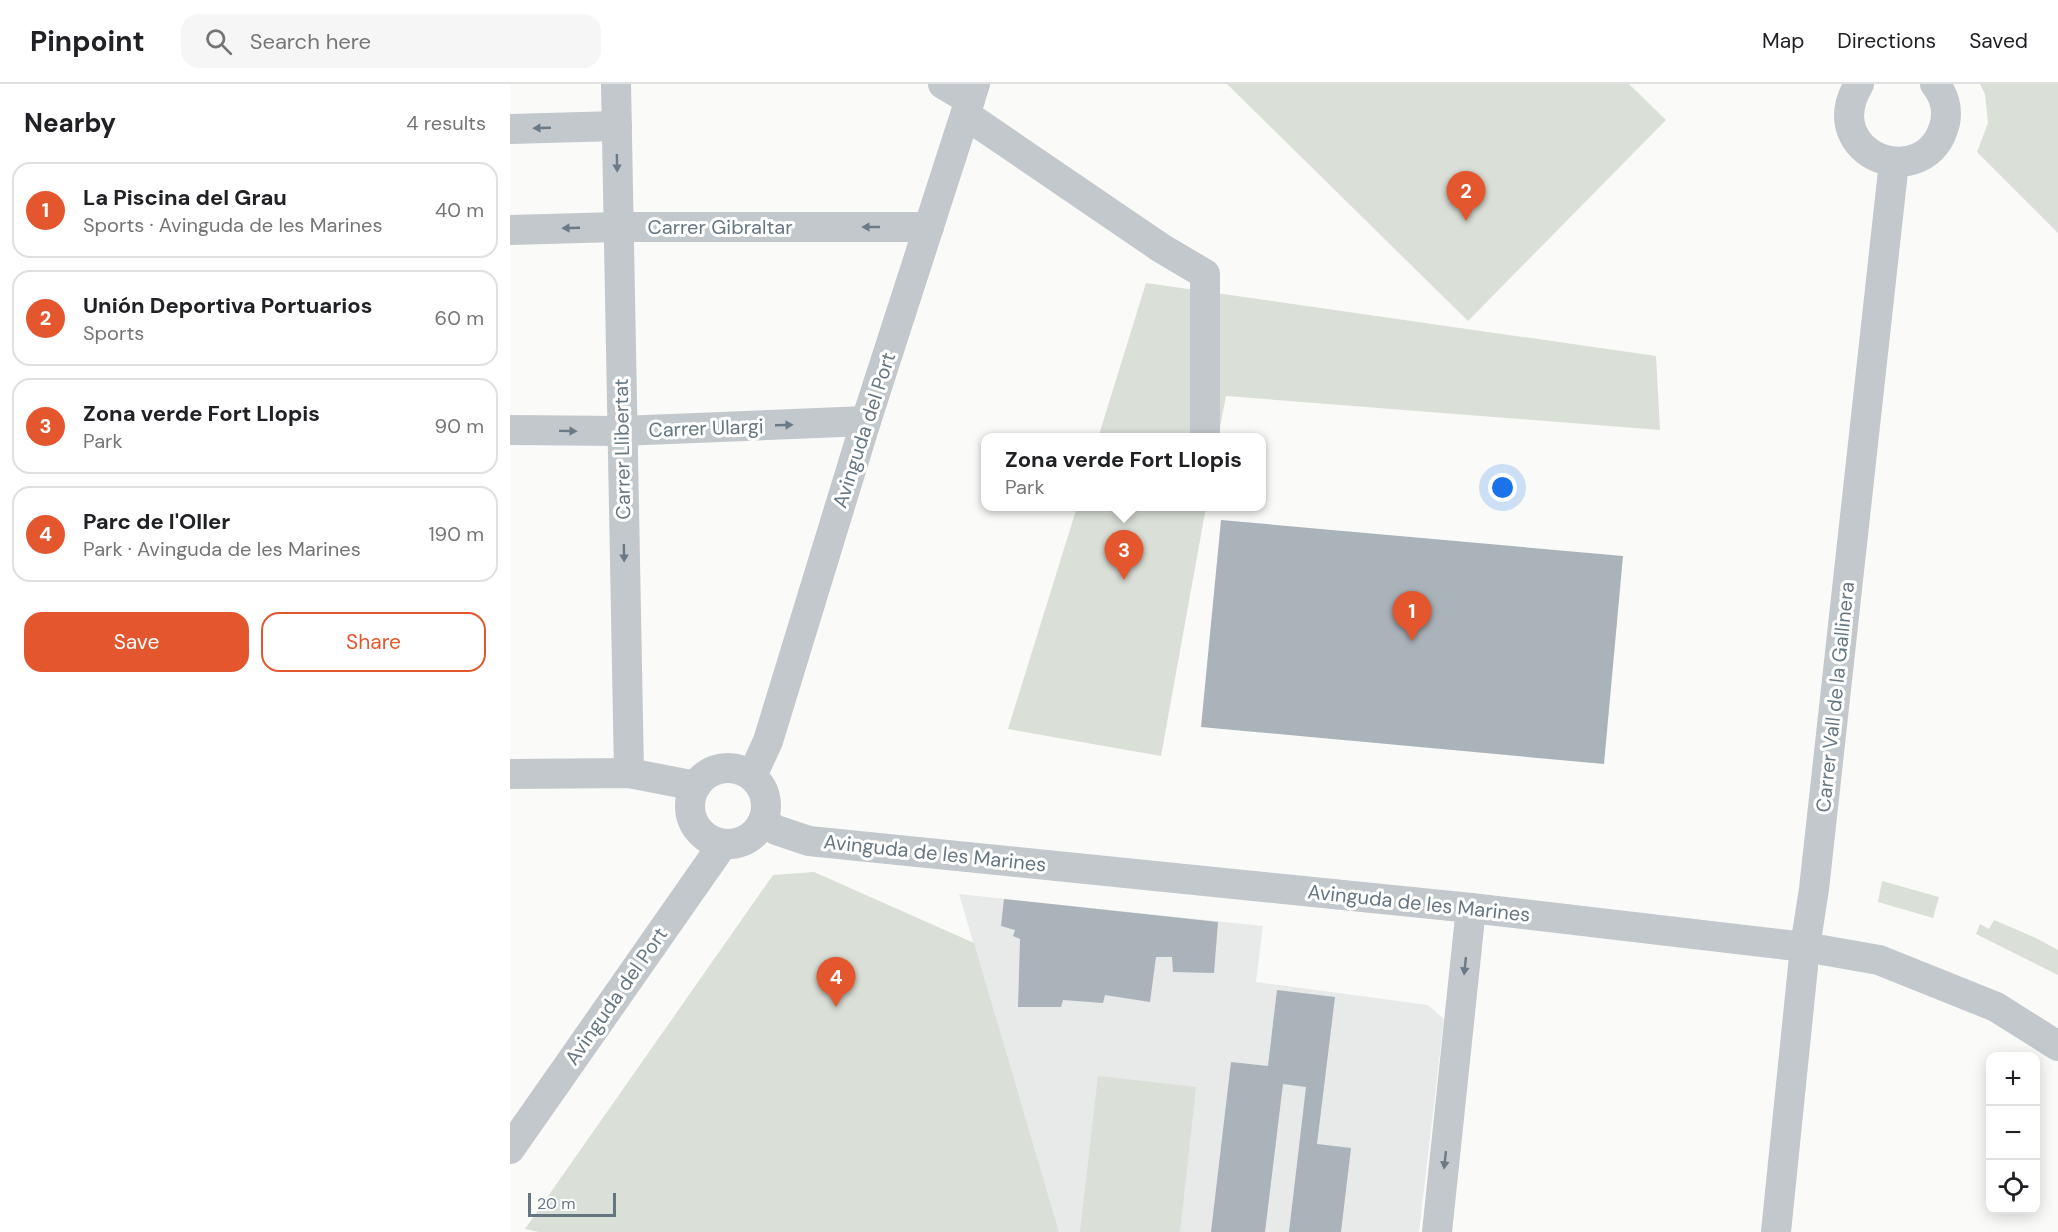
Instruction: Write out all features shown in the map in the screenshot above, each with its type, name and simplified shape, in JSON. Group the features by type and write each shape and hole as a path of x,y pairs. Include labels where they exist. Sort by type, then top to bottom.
{"street":[{"name":"Carrer Llibertat","path":"616,84 629,773"},
{"path":"943,84 970,100 1161,248 1205,274 1205,433"},
{"path":"1859,84 1850,105 1851,128 1855,139 1871,155 1894,162 1909,161 1923,155 1935,145 1946,116 1944,100 1935,84"},
{"name":"Avinguda del Port","path":"752,776 768,741 866,421 970,100"},
{"path":"510,129 617,126"},
{"name":"Carrer Vall de la Gallinera","path":"1776,1232 1805,947 1815,877 1894,162"},
{"name":"Carrer Gibraltar","path":"510,230 618,227 929,227"},
{"name":"Carrer Ulargi","path":"510,430 621,431 866,421"},
{"path":"728,768 740,770 752,776 760,785 765,797 766,810 763,821 756,832 747,839 723,844 701,833 690,811 691,799 696,786 704,777 728,768"},
{"path":"510,774 629,773 696,786"},
{"name":"Avinguda de les Marines","path":"763,821 776,830 809,841 1471,908 1805,947 1879,960 1996,1008 2058,1046"},
{"name":"Avinguda del Port","path":"510,1149 723,844"},
{"path":"1437,1232 1471,908"}],"shaded area":[{"path":"1227,84 1629,84 1666,120 1468,321"},
{"path":"1980,84 2058,84 2058,233 1977,152 1988,123 1985,94"},
{"path":"1146,283 1656,356 1660,430 1226,396 1219,433 1100,433"},
{"path":"1076,511 1205,511 1161,756 1008,729"},
{"path":"814,872 974,943 1059,1232 539,1232 525,1229 773,875"},
{"path":"1882,881 1939,897 1933,918 1878,902"},
{"path":"959,894 1263,926 1256,982 1428,1005 1444,1019 1419,1232 1059,1232"},
{"path":"1994,920 2058,950 2058,975 1976,934 1980,924 1989,929"},
{"path":"1098,1076 1196,1087 1180,1232 1080,1232"}],"building":[{"path":"1221,520 1623,556 1604,764 1201,727"},
{"path":"1004,899 1218,922 1214,973 1173,972 1172,957 1156,957 1150,1002 1105,995 1103,1003 1063,1000 1061,1007 1018,1007 1020,939 1013,936 1015,930 1001,926"},
{"path":"1277,990 1335,997 1317,1144 1351,1148 1341,1232 1289,1232 1306,1087 1283,1084 1265,1232 1211,1232 1231,1062 1268,1066"}],"place":[{"name":"Unión Deportiva Portuarios","path":"1466,221"},
{"name":"Zona verde Fort Llopis","path":"1124,580"},
{"name":"La Piscina del Grau","path":"1412,641"},
{"name":"Parc de l'Oller","path":"836,1007"}]}
